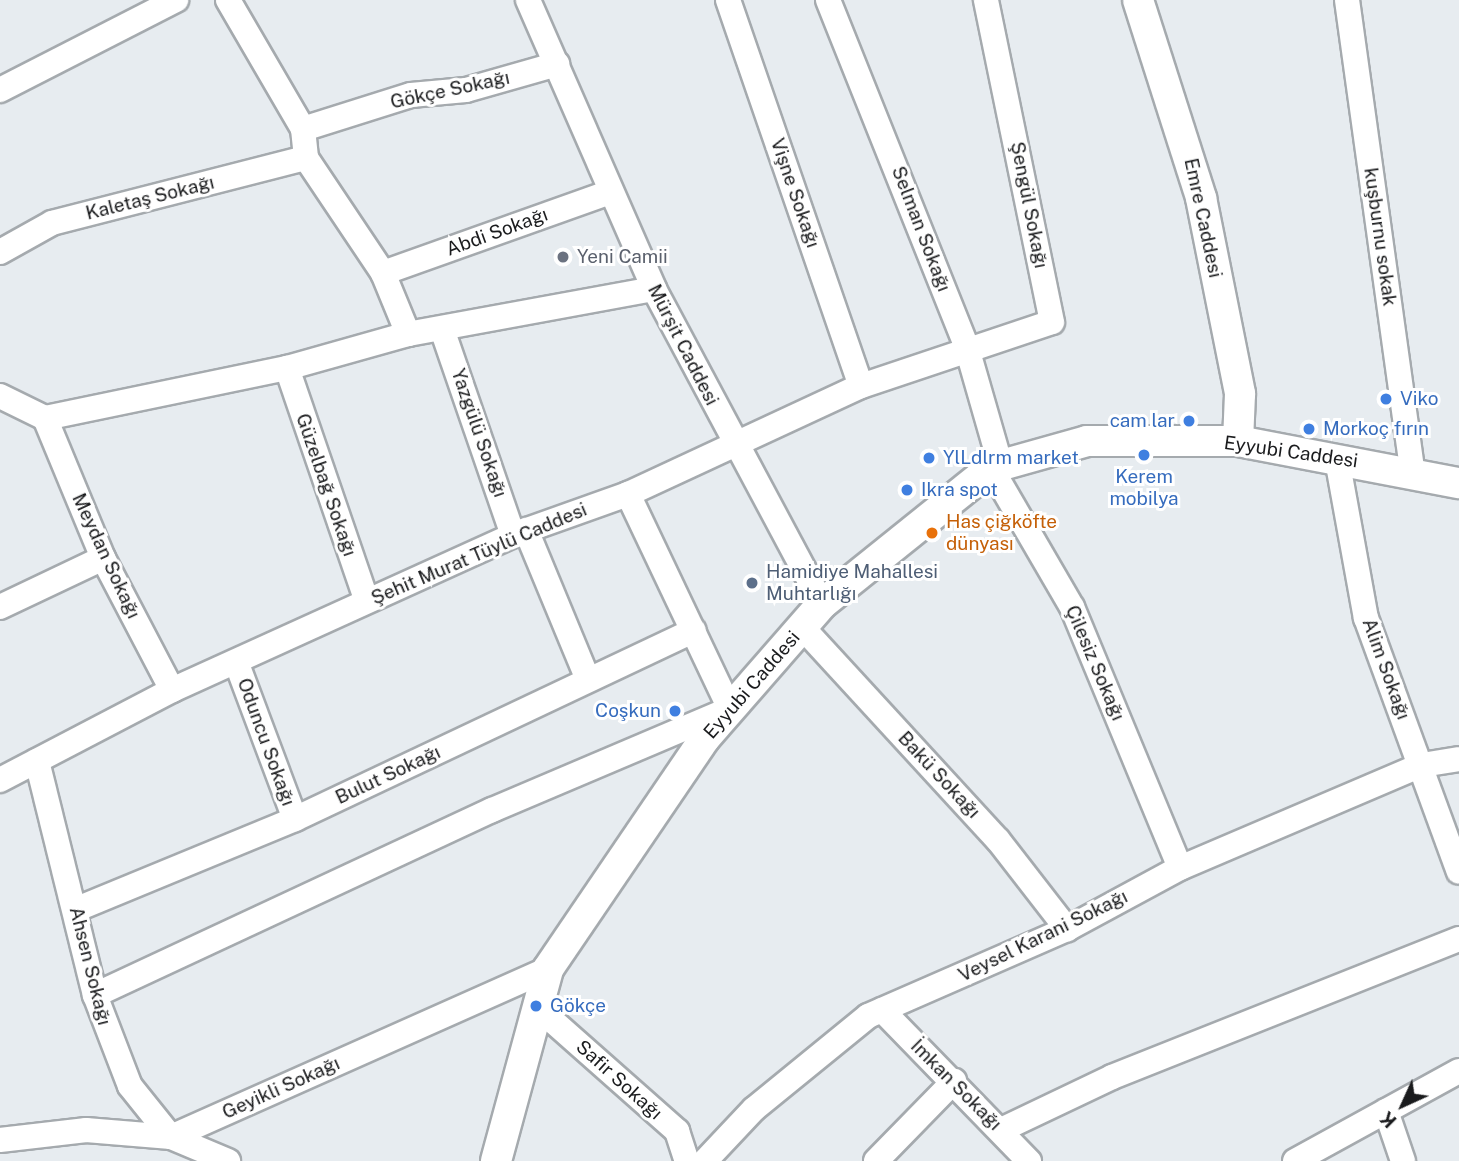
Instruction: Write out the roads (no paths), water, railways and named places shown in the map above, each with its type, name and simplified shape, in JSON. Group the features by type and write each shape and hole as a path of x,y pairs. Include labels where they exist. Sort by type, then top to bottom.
{"street":[{"path":"0,90 176,0"},
{"path":"228,0 303,129 306,158 383,273 408,334"},
{"name":"Mürşit Caddesi","path":"528,0 653,289 822,604"},
{"name":"Vişne Sokağı","path":"728,0 861,386"},
{"name":"Selman Sokağı","path":"828,0 967,348 996,465"},
{"name":"Şengül Sokağı","path":"967,348 1052,322 986,0"},
{"name":"Emre Caddesi","path":"1138,0 1201,198 1240,394 1238,441"},
{"name":"kuşburnu sokak","path":"1347,0 1413,474"},
{"name":"Gökçe Sokağı","path":"303,129 411,95 467,90 557,64"},
{"name":"Kaletaş Sokağı","path":"0,252 52,223 306,158"},
{"name":"Abdi Sokağı","path":"383,273 611,192"},
{"path":"0,396 46,418 287,368 408,334 443,332 653,289"},
{"name":"Yazgülü Sokağı","path":"443,332 519,533 588,680"},
{"name":"Şehit Murat Tüylü Caddesi","path":"0,779 173,690 237,664 367,601 519,533 628,494 861,386 967,348"},
{"name":"Güzelbağ Sokağı","path":"287,368 367,601"},
{"name":"Meydan Sokağı","path":"46,418 103,558 173,690"},
{"name":"Eyyubi Caddesi","path":"496,1161 548,969 730,709 822,604 996,465 1087,441 1238,441 1459,483"},
{"name":"Alim Sokağı","path":"1337,459 1366,618 1459,872"},
{"name":"Çilesiz Sokağı","path":"996,465 1072,607 1180,868"},
{"path":"95,995 492,810 730,709 628,494"},
{"path":"0,607 103,558"},
{"name":"Bakü Sokağı","path":"802,627 998,839 1067,929"},
{"name":"Bulut Sokağı","path":"76,909 295,819 694,630"},
{"name":"Oduncu Sokağı","path":"237,664 295,819"},
{"name":"Veysel Karani Sokağı","path":"705,1161 754,1109 882,1010 1067,929 1180,868 1422,765 1459,759"},
{"name":"Ahsen Sokağı","path":"37,761 76,909 95,995 130,1086 171,1137 228,1161"},
{"path":"1001,1130 1112,1077 1459,939"},
{"name":"Geyikli Sokağı","path":"0,1140 86,1130 171,1137 548,969"},
{"name":"Safir Sokağı","path":"538,1008 677,1131 687,1161"},
{"name":"İmkan Sokağı","path":"882,1010 1001,1130 1024,1159"},
{"path":"1295,1161 1459,1071"},
{"path":"876,1161 954,1081"},
{"path":"1386,1111 1403,1161"}],"place":[{"name":"Yeni Camii","path":"563,257"},
{"name":"Viko","path":"1386,399"},
{"name":"cam lar","path":"1189,421"},
{"name":"Morkoç fırın","path":"1309,429"},
{"name":"Kerem mobilya","path":"1144,455"},
{"name":"YlLdlrm market","path":"929,458"},
{"name":"Ikra spot","path":"907,490"},
{"name":"Has çiğköfte dünyası","path":"932,533"},
{"name":"Hamidiye Mahallesi Muhtarlığı","path":"752,583"},
{"name":"Coşkun","path":"675,711"},
{"name":"Gökçe","path":"536,1006"}]}
